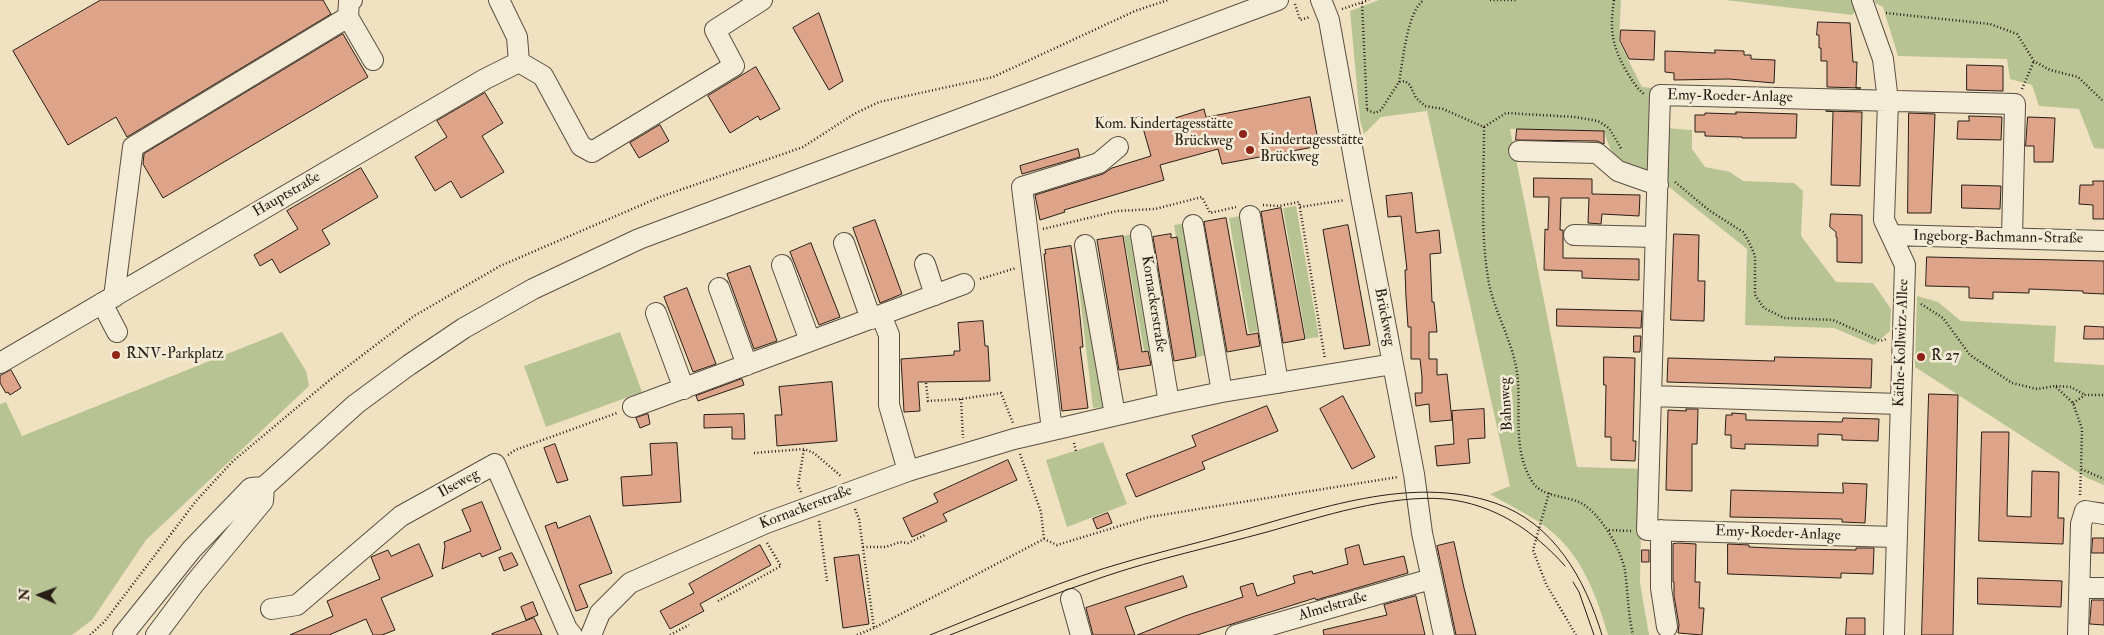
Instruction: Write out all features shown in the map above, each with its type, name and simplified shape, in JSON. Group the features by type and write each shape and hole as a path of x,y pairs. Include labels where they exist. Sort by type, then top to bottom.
{"street":[{"path":"499,0 516,37 519,62 543,76 581,146 592,152 734,66 715,30 762,0"},
{"path":"123,635 192,549 251,488 264,487 356,404 394,376 464,328 532,289 639,239 1278,0"},
{"name":"Brückweg","path":"1321,0 1329,20 1414,474 1422,533 1444,635"},
{"path":"117,332 108,300 133,147 350,8 373,60"},
{"name":"Käthe-Kollwitz-Allee","path":"1866,9 1883,59 1888,101 1884,220 1905,265 1899,404 1894,635"},
{"name":"Hauptstraße","path":"0,363 477,84 519,62"},
{"name":"Emy-Roeder-Anlage","path":"1667,627 1654,530 1651,396 1660,95 2015,104"},
{"path":"2012,238 2015,104"},
{"path":"1052,430 1022,187 1099,162 1118,147"},
{"path":"1519,151 1597,153 1618,172 1658,179"},
{"path":"1252,209 1278,383"},
{"path":"1192,225 1222,392"},
{"name":"Kornackerstraße","path":"1141,235 1169,403"},
{"path":"1574,235 1656,237"},
{"name":"Ingeborg-Bachmann-Straße","path":"1891,235 2104,241"},
{"path":"844,244 876,317 889,335 888,405 908,471"},
{"path":"1085,245 1115,416"},
{"path":"925,264 936,294"},
{"path":"782,265 810,341"},
{"path":"633,407 964,284"},
{"path":"719,288 747,365"},
{"path":"656,313 684,389"},
{"name":"Kornackerstraße","path":"591,635 600,613 630,583 758,526 908,471 1017,438 1169,403 1222,392 1393,364"},
{"path":"1651,396 1899,404"},
{"name":"Ilseweg","path":"270,609 297,605 400,516 495,464 567,629 572,635"},
{"path":"156,635 194,584 263,501 264,487"},
{"path":"2078,635 2081,524 2094,512"},
{"name":"Emy-Roeder-Anlage","path":"1654,530 1896,537"},
{"name":"Almelstraße","path":"1236,635 1431,579"},
{"path":"2080,588 2104,588"},
{"path":"1071,599 1081,635"}],"path":[{"path":"1367,110 1362,3 1369,0"},
{"path":"1346,112 1367,110 1375,113 1381,110 1399,82 1412,16 1424,0"},
{"path":"1490,0 1518,0"},
{"path":"1614,0 1611,24 1615,50 1635,87 1649,98 1660,95"},
{"path":"1866,9 1886,13 1990,24 2017,34 2034,61 2050,70 2078,77 2104,102"},
{"path":"2015,104 2034,61"},
{"path":"1399,82 1405,81 1410,85 1416,98 1425,106 1443,109 1484,127 1506,113 1575,117 1598,121 1609,128 1623,151"},
{"name":"Bahnweg","path":"1484,127 1483,232 1488,280 1513,353 1517,374 1518,426 1524,463 1534,484 1549,493 1582,504 1608,530 1625,570 1627,599 1633,635"},
{"path":"1658,179 1680,185 1710,211 1743,232 1750,242 1755,256 1755,294 1764,308 1784,318 1833,320 1880,341 1903,332"},
{"path":"1027,234 1117,211 1155,209 1202,197 1210,213 1279,206 1299,202 1328,375"},
{"path":"1300,207 1361,197"},
{"path":"964,284 1031,262"},
{"path":"1915,303 1920,304 1942,318 1970,355 2012,383 2037,388 2071,387 2085,395 2104,395"},
{"path":"926,383 928,401 1001,393 1041,512 1044,539"},
{"path":"2055,386 2073,403 2082,429 2080,492 2094,512"},
{"path":"2073,403 2085,395"},
{"path":"961,398 964,454"},
{"path":"495,464 515,450 633,407"},
{"path":"754,453 804,449 814,452 853,490 859,519 874,628"},
{"path":"804,449 798,485 812,505 827,581"},
{"path":"2081,469 2104,479"},
{"path":"1044,539 1056,545 1150,517 1414,474"},
{"path":"1549,493 1533,550 1546,584 1576,635"},
{"path":"718,601 781,566 758,526"},
{"path":"1608,530 1642,532 1654,530"},
{"path":"862,547 886,547 900,542 908,543 925,536"},
{"path":"856,635 874,628 1044,539"},
{"path":"670,635 689,625"}],"green space":[{"path":"1379,0 1621,0 1619,42 1642,87 1655,88 1651,176 1626,166 1620,161 1611,150 1604,131 1510,129 1577,467 1642,469 1640,583 1649,635 1608,635 1588,579 1563,542 1539,522 1490,494 1510,486 1427,111 1381,117 1364,134 1360,120 1350,11"},
{"path":"1725,0 1851,0 1856,10 1852,15"},
{"path":"1874,0 2104,0 2104,149 2094,148 2079,109 2039,106 2032,85 2010,79 2007,59 1898,56 1883,7 1875,3"},
{"path":"1665,128 1692,130 1692,149 1705,167 1730,172 1743,181 1794,183 1803,191 1801,236 1836,282 1873,283 1891,309 1890,331 1874,345 1834,328 1745,325 1747,249 1664,183"},
{"path":"1296,206 1319,337 1306,339 1283,208"},
{"path":"1246,215 1266,330 1249,333 1229,218"},
{"path":"1188,223 1209,355 1196,357 1174,225"},
{"path":"1138,233 1157,349 1144,351 1124,236"},
{"path":"1080,244 1105,407 1093,408 1074,245"},
{"path":"1917,296 1938,302 1961,321 2056,326 2054,362 2104,365 2104,485 2087,478 1915,367"},
{"path":"282,332 306,371 309,386 146,540 92,620 72,635 0,635 0,404 6,402 22,436"},
{"path":"620,332 642,392 546,427 524,366"},
{"path":"1103,442 1127,504 1067,527 1046,460"}],"building":[{"path":"101,0 323,0 331,14 127,137 116,117 68,145 13,51"},
{"path":"819,13 843,81 829,90 793,28"},
{"path":"1818,22 1850,23 1853,62 1857,62 1856,88 1827,87 1827,61 1821,61 1819,35 1817,35"},
{"path":"1621,30 1655,31 1654,60 1629,59 1620,41"},
{"path":"343,34 368,77 163,198 143,164 144,154"},
{"path":"1715,50 1744,51 1744,55 1751,55 1751,59 1775,60 1774,83 1729,79 1674,80 1674,73 1665,72 1665,51 1715,53"},
{"path":"1967,65 2003,66 2003,91 1967,90"},
{"path":"756,67 780,109 760,120 758,116 730,133 708,96"},
{"path":"485,93 503,123 482,136 504,172 461,198 451,181 435,191 415,157 447,137 437,121"},
{"name":"Kom. Kindertagesstätte Brückweg","path":"1310,97 1319,146 1222,164 1218,149 1160,165 1164,180 1064,210 1065,212 1040,220 1035,195 1103,174 1112,168 1151,156 1143,128 1204,109 1206,117"},
{"path":"1826,111 1862,112 1860,186 1831,185 1833,112"},
{"path":"1736,112 1797,114 1796,138 1705,136 1705,132 1695,132 1695,115 1705,115 1705,113 1736,114"},
{"path":"1909,113 1935,114 1931,213 1908,213"},
{"path":"1969,116 2002,117 2001,140 1957,139 1958,121 1969,121"},
{"path":"2028,117 2055,118 2053,162 2034,162 2034,146 2026,146"},
{"path":"660,125 669,141 639,158 630,143"},
{"path":"1517,129 1604,131 1604,144 1597,141 1516,140"},
{"path":"1078,149 1080,157 1022,174 1020,166"},
{"path":"361,168 378,197 322,230 330,244 280,273 272,259 260,266 254,255 298,229 287,211"},
{"path":"1534,178 1592,179 1592,194 1640,195 1639,216 1602,214 1601,224 1588,223 1589,198 1561,198 1560,230 1563,230 1563,258 1639,259 1639,280 1582,278 1582,271 1544,270 1545,229 1548,230 1549,197 1534,197"},
{"path":"2093,181 2104,181 2104,219 2093,219 2093,205 2079,204 2080,185 2093,185"},
{"path":"1962,185 2001,186 2000,209 1962,208"},
{"path":"1412,193 1416,233 1439,230 1441,253 1430,254 1432,302 1434,302 1437,332 1429,332 1429,359 1437,359 1437,375 1447,374 1452,420 1430,422 1429,404 1416,406 1415,393 1422,393 1422,377 1420,359 1411,359 1411,327 1408,327 1405,270 1407,270 1401,216 1388,217 1386,196"},
{"path":"1281,208 1305,339 1283,343 1261,212"},
{"path":"1831,214 1862,215 1862,263 1837,262 1837,237 1836,232 1830,227"},
{"path":"1226,218 1247,335 1258,333 1260,346 1227,352 1204,222"},
{"path":"875,220 902,294 880,303 853,228"},
{"path":"1348,225 1370,345 1344,349 1323,230"},
{"path":"1171,234 1171,238 1177,237 1196,357 1174,361 1153,237"},
{"path":"1674,234 1699,235 1698,281 1705,281 1704,321 1671,320"},
{"path":"1123,236 1142,352 1148,351 1151,365 1119,370 1097,240"},
{"path":"811,243 840,317 819,325 790,252"},
{"path":"1071,246 1083,347 1080,347 1088,408 1062,411 1044,254 1046,254 1045,250"},
{"path":"1927,257 2104,261 2104,294 2083,293 2083,291 2029,289 2029,293 1993,292 1993,299 1969,298 1969,287 1926,286"},
{"path":"750,266 777,341 754,349 727,274"},
{"path":"687,288 716,364 693,372 664,297"},
{"path":"1557,309 1642,311 1641,328 1557,326"},
{"path":"983,321 985,346 988,346 990,381 918,382 920,411 904,412 901,359 954,355 954,351 960,351 958,323"},
{"path":"2085,326 2104,327 2104,339 2084,339"},
{"path":"1634,336 1641,336 1640,352 1634,352"},
{"path":"1604,357 1635,358 1633,441 1636,441 1635,461 1611,460 1611,437 1605,437 1606,385 1604,385"},
{"path":"1775,357 1872,359 1871,388 1667,382 1668,358 1774,361"},
{"path":"11,370 21,388 10,395 8,392 6,393 0,383 0,376"},
{"path":"742,379 744,385 698,401 696,396"},
{"path":"832,382 837,441 777,446 775,415 782,415 779,387"},
{"path":"1929,394 1958,395 1953,635 1922,635"},
{"path":"1343,396 1375,457 1352,469 1320,409"},
{"path":"1267,406 1278,431 1202,462 1205,469 1136,497 1126,474 1196,446 1192,436"},
{"path":"1484,409 1485,438 1468,439 1470,463 1437,466 1435,446 1454,444 1452,411"},
{"path":"1686,409 1698,409 1697,444 1692,444 1692,491 1666,490 1668,410 1686,411"},
{"path":"1732,413 1746,414 1746,420 1842,422 1843,418 1879,419 1878,441 1842,440 1842,435 1818,434 1818,446 1745,444 1745,449 1731,448 1731,435 1725,435 1726,415 1732,415"},
{"path":"648,414 650,424 640,428 636,418"},
{"path":"744,414 745,439 732,439 732,427 704,428 704,415"},
{"path":"1982,432 2009,432 2007,516 2031,517 2032,471 2059,472 2058,518 2064,518 2063,544 1979,541"},
{"path":"677,443 681,502 623,506 621,477 652,475 650,444"},
{"path":"555,444 568,480 557,483 544,448"},
{"path":"1008,460 1017,480 943,514 947,521 912,537 903,518 938,502 934,494"},
{"path":"1843,483 1867,484 1865,523 1842,522 1842,519 1730,517 1731,490 1843,493"},
{"path":"482,502 501,549 482,557 480,553 442,569 444,542 471,531 462,510"},
{"path":"1108,513 1112,523 1097,529 1093,519"},
{"path":"590,516 612,573 579,585 588,607 576,611 545,526 556,522 558,528"},
{"path":"2093,538 2104,538 2104,553 2092,553"},
{"path":"1454,542 1476,635 1456,635 1437,546"},
{"path":"419,544 433,576 381,598 395,630 382,635 373,635 366,619 329,635 290,635 333,616 327,601 380,579 371,557 388,550 391,556"},
{"path":"1673,544 1696,544 1695,582 1700,582 1699,608 1704,608 1702,635 1678,633 1679,625 1673,582"},
{"path":"1728,544 1795,549 1856,550 1856,548 1874,548 1873,574 1841,573 1841,578 1728,574"},
{"path":"760,545 771,565 700,604 704,611 670,629 660,611 694,593 689,584"},
{"path":"1359,545 1364,565 1404,556 1408,573 1316,600 1315,598 1197,635 1137,635 1185,616 1243,597 1240,587 1253,583 1257,596 1295,583 1293,576 1312,571 1313,574 1348,564 1345,549"},
{"path":"1642,550 1649,550 1649,562 1642,562"},
{"path":"512,553 518,565 504,571 499,558"},
{"path":"859,555 869,624 843,628 834,558"},
{"path":"1183,576 1187,587 1125,607 1135,635 1093,635 1086,608"},
{"path":"1978,578 2062,581 2061,607 1978,604"},
{"path":"1416,596 1425,635 1324,635 1323,630 1387,615 1384,605"},
{"path":"2092,600 2104,600 2104,625 2090,624"},
{"path":"533,602 538,615 526,620 521,607"},
{"path":"534,618 542,635 492,635 492,634"},
{"path":"1847,618 1865,618 1865,635 1846,635"}],"tram line":[{"path":"930,635 1059,584 1135,559 1364,498 1430,492 1463,495 1495,503 1516,512 1534,524 1550,539 1576,574 1595,614 1602,635"},
{"path":"950,635 1064,591 1123,571 1332,514 1379,503 1402,500 1445,499 1463,502 1496,513 1526,530 1565,566"},
{"path":"1573,582 1579,592 1594,635"}],"place":[{"name":"Kom. Kindertagesstätte Brückweg","path":"1243,134"},
{"name":"Kindertagesstätte Brückweg","path":"1250,150"},
{"name":"RNV-Parkplatz","path":"116,355"},
{"name":"R 27","path":"1921,357"}]}
